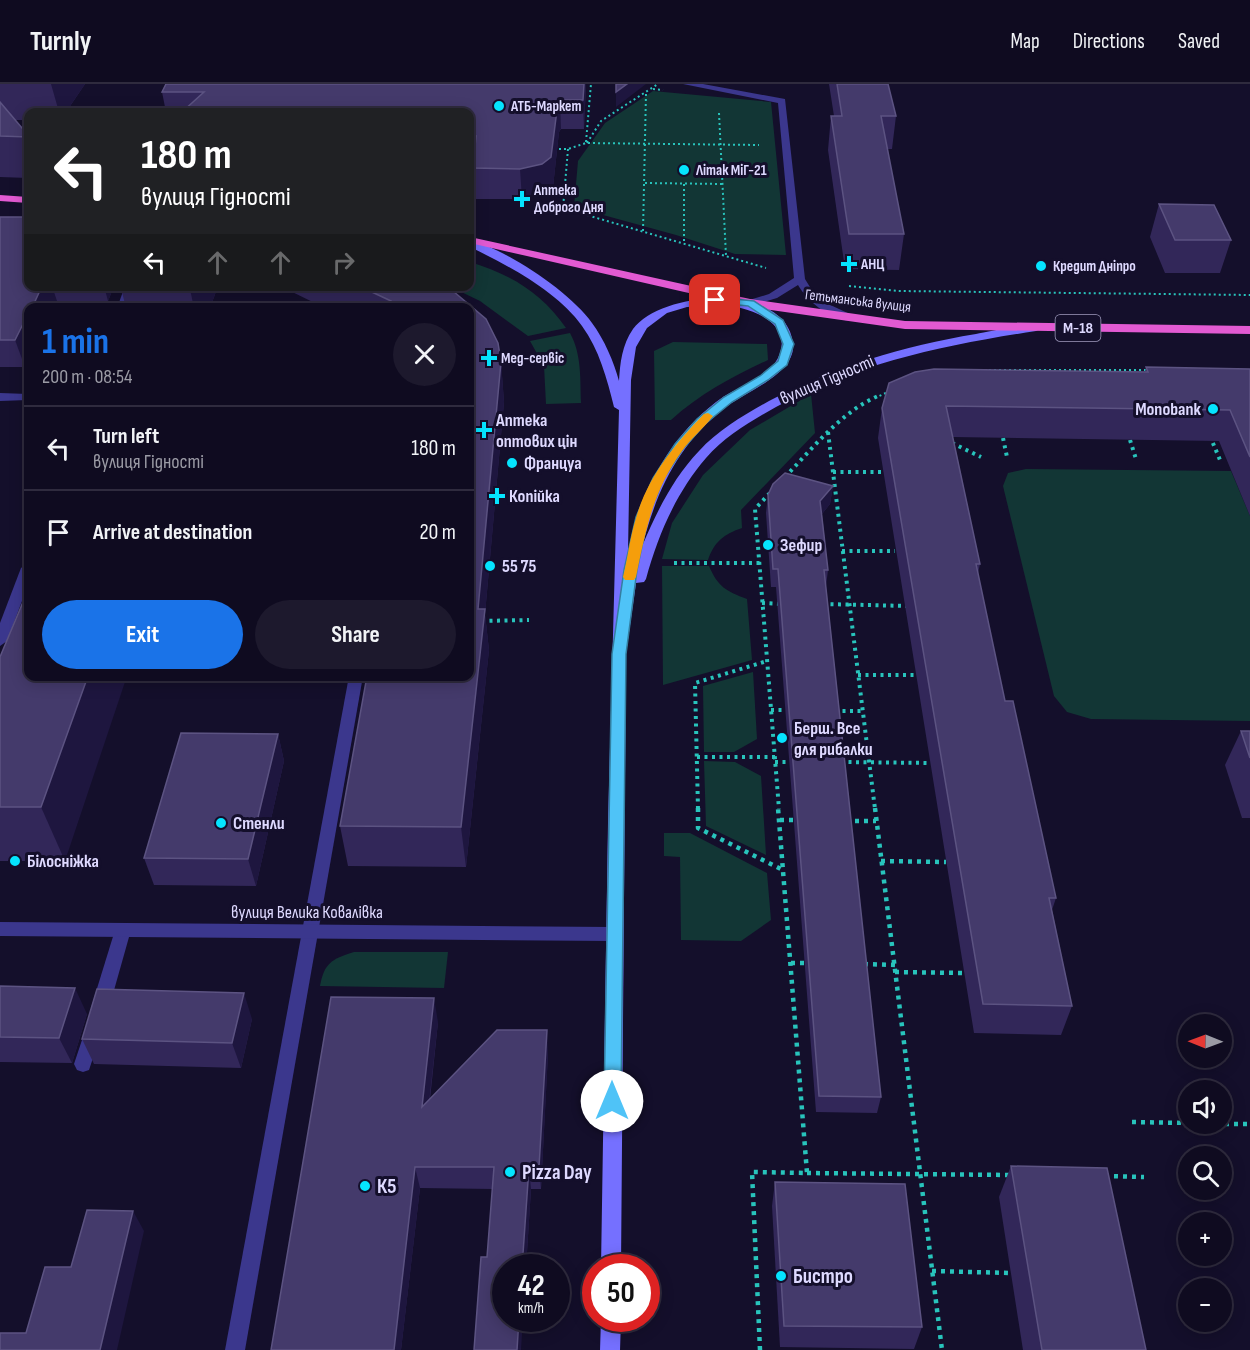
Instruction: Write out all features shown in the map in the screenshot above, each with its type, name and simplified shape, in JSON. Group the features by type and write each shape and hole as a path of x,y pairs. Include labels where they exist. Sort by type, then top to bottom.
{"highway":[{"path":"0,198 24,200"},
{"name":"Гетьманська вулиця","path":"474,243 549,256 750,303 905,325 1250,330"}],"main road":[{"name":"вулиця Гідності","path":"474,244 504,259 550,288 587,324 610,369 624,422"},
{"name":"вулиця Гідності","path":"611,1254 614,934 619,654 626,367 634,338 653,315 680,305 715,300 750,303 780,322 788,344 783,362 764,378 728,399 701,422 679,447 659,478 642,517 631,570 619,654"},
{"name":"вулиця Гідності","path":"619,654 645,553 670,500 703,454 741,423 796,390 861,363 919,347 1041,327"},
{"path":"610,1350 611,1332"}],"street":[{"path":"688,84 782,101 800,279 808,295 824,307 850,318"},
{"name":"вулиця Гідності","path":"750,303 773,296 800,279"},
{"path":"0,397 24,397"},
{"path":"0,641 24,578"},
{"path":"235,1350 355,681"},
{"name":"вулиця Велика Ковалівка","path":"0,929 614,934"},
{"path":"83,1064 123,930"}],"path":[{"path":"586,143 591,84"},
{"path":"586,143 601,121 658,84"},
{"path":"718,89 726,256"},
{"path":"643,231 646,93"},
{"path":"547,148 568,149 586,143 787,146"},
{"path":"568,149 563,208 800,279"},
{"path":"645,183 723,184"},
{"path":"684,184 684,243"},
{"path":"898,291 1250,295"},
{"path":"983,370 1157,370"},
{"path":"779,483 828,432 860,404 898,387"},
{"path":"828,432 942,1350"},
{"path":"1210,436 1220,460"},
{"path":"1003,438 1007,457"},
{"path":"1130,440 1136,459"},
{"path":"951,442 981,457"},
{"path":"832,472 883,472"},
{"path":"771,492 755,509 807,1173"},
{"path":"842,551 896,551"},
{"path":"672,563 760,563"},
{"path":"762,603 784,604"},
{"path":"816,604 918,606"},
{"path":"482,621 530,620"},
{"path":"767,661 695,683 698,828 784,871"},
{"path":"858,675 917,675"},
{"path":"771,710 794,710"},
{"path":"828,711 862,711"},
{"path":"697,757 775,759 798,762"},
{"path":"834,762 931,764"},
{"path":"780,820 801,820"},
{"path":"844,820 876,821"},
{"path":"881,861 946,862"},
{"path":"791,963 814,963"},
{"path":"860,964 894,965"},
{"path":"895,972 964,973"},
{"path":"1132,1122 1178,1123"},
{"path":"1232,1124 1250,1124"},
{"path":"760,1350 752,1172 1015,1175"},
{"path":"1097,1176 1144,1177"},
{"path":"932,1271 1011,1273"}],"green space":[{"path":"653,91 771,102 786,255 735,254 574,207 578,161 605,123"},
{"path":"474,263 498,272 524,286 557,316 566,328 528,336 480,301 459,291 474,291"},
{"path":"570,333 577,350 581,403 546,404 544,366 530,341"},
{"path":"673,342 767,344 768,360 717,386 671,420 655,420 654,351"},
{"path":"811,394 815,433 741,510 742,528 720,540 713,548 708,560 662,559 672,523 703,475 750,430"},
{"path":"1026,469 1231,471 1250,516 1250,721 1091,719 1067,712 1054,696 1003,486 1008,473"},
{"path":"662,566 709,566 716,579 724,587 747,599 752,660 663,685"},
{"path":"753,672 757,739 734,752 704,752 703,686"},
{"path":"704,761 735,762 761,776 766,855 706,826"},
{"path":"664,833 690,833 767,873 771,920 741,941 681,940 680,857 664,856"},
{"path":"354,952 448,952 444,988 320,986 324,972 330,963"}],"building":[{"path":"166,84 584,84 583,100 560,100 558,102 551,157 542,164 520,169 474,168 476,136 474,137 474,108 186,108 204,92 162,92"},
{"path":"616,84 627,84 616,92"},
{"path":"837,84 888,84 896,116 881,116 904,234 849,234 831,116 842,116"},
{"path":"0,102 24,130 24,137 0,136"},
{"path":"1159,204 1214,205 1231,240 1175,240"},
{"path":"0,217 24,217 24,291 40,291 34,303 24,303 24,322 15,340 0,340"},
{"path":"370,291 453,291 467,303 393,303"},
{"path":"474,309 486,319 498,343 501,362 478,609 485,609 461,827 340,826 366,681 474,681"},
{"path":"1146,367 1250,369 1250,457 1230,410 946,406 980,564 976,564 1005,701 1013,701 1056,898 1049,898 1072,1006 983,1004 882,408 889,383 915,372 934,369 1148,372"},
{"path":"785,473 833,486 820,501 828,570 824,570 881,1097 819,1096 778,569 773,569 768,495 773,484"},
{"path":"24,600 24,681 86,681 41,807 0,807 0,657"},
{"path":"1241,731 1250,731 1250,758"},
{"name":"Стенли","path":"181,733 278,734 248,859 144,858"},
{"path":"0,986 75,988 59,1038 0,1037"},
{"path":"97,989 244,993 232,1043 82,1039"},
{"path":"331,997 434,998 422,1107 497,1030 547,1030 539,1167 529,1167 523,1254 492,1254 492,1332 518,1332 517,1350 474,1350 481,1257 487,1257 494,1167 415,1167 394,1350 271,1350"},
{"path":"1011,1166 1107,1168 1146,1350 1042,1350"},
{"path":"775,1182 905,1184 922,1327 784,1326"},
{"path":"87,1210 133,1211 100,1350 0,1350 0,1333 26,1333 45,1267 71,1267"}],"slow traffic":[{"path":"630,577 642,517 659,478 679,447 708,416"}],"place":[{"name":"АТБ-Маркет","path":"499,106"},
{"name":"Літак МіГ-21","path":"684,170"},
{"name":"Аптека Доброго Дня","path":"522,199"},
{"name":"АНЦ","path":"849,264"},
{"name":"Кредит Дніпро","path":"1041,266"},
{"name":"Мед-сервіс","path":"489,358"},
{"name":"Monobank","path":"1213,409"},
{"name":"Аптека оптових цін","path":"484,430"},
{"name":"Француа","path":"512,463"},
{"name":"Копійка","path":"497,496"},
{"name":"Зефир","path":"768,545"},
{"name":"55 75","path":"490,566"},
{"name":"Берш. Все для рибалки","path":"782,738"},
{"name":"Стенли","path":"221,823"},
{"name":"Білосніжка","path":"15,861"},
{"name":"Pizza Day","path":"510,1172"},
{"name":"К5","path":"365,1186"},
{"name":"Бистро","path":"781,1276"}],"route":[{"path":"612,1101 619,654 631,570 642,517 659,478 679,447 701,422 728,399 764,378 783,362 788,344 780,322 750,303 715,300"}]}
